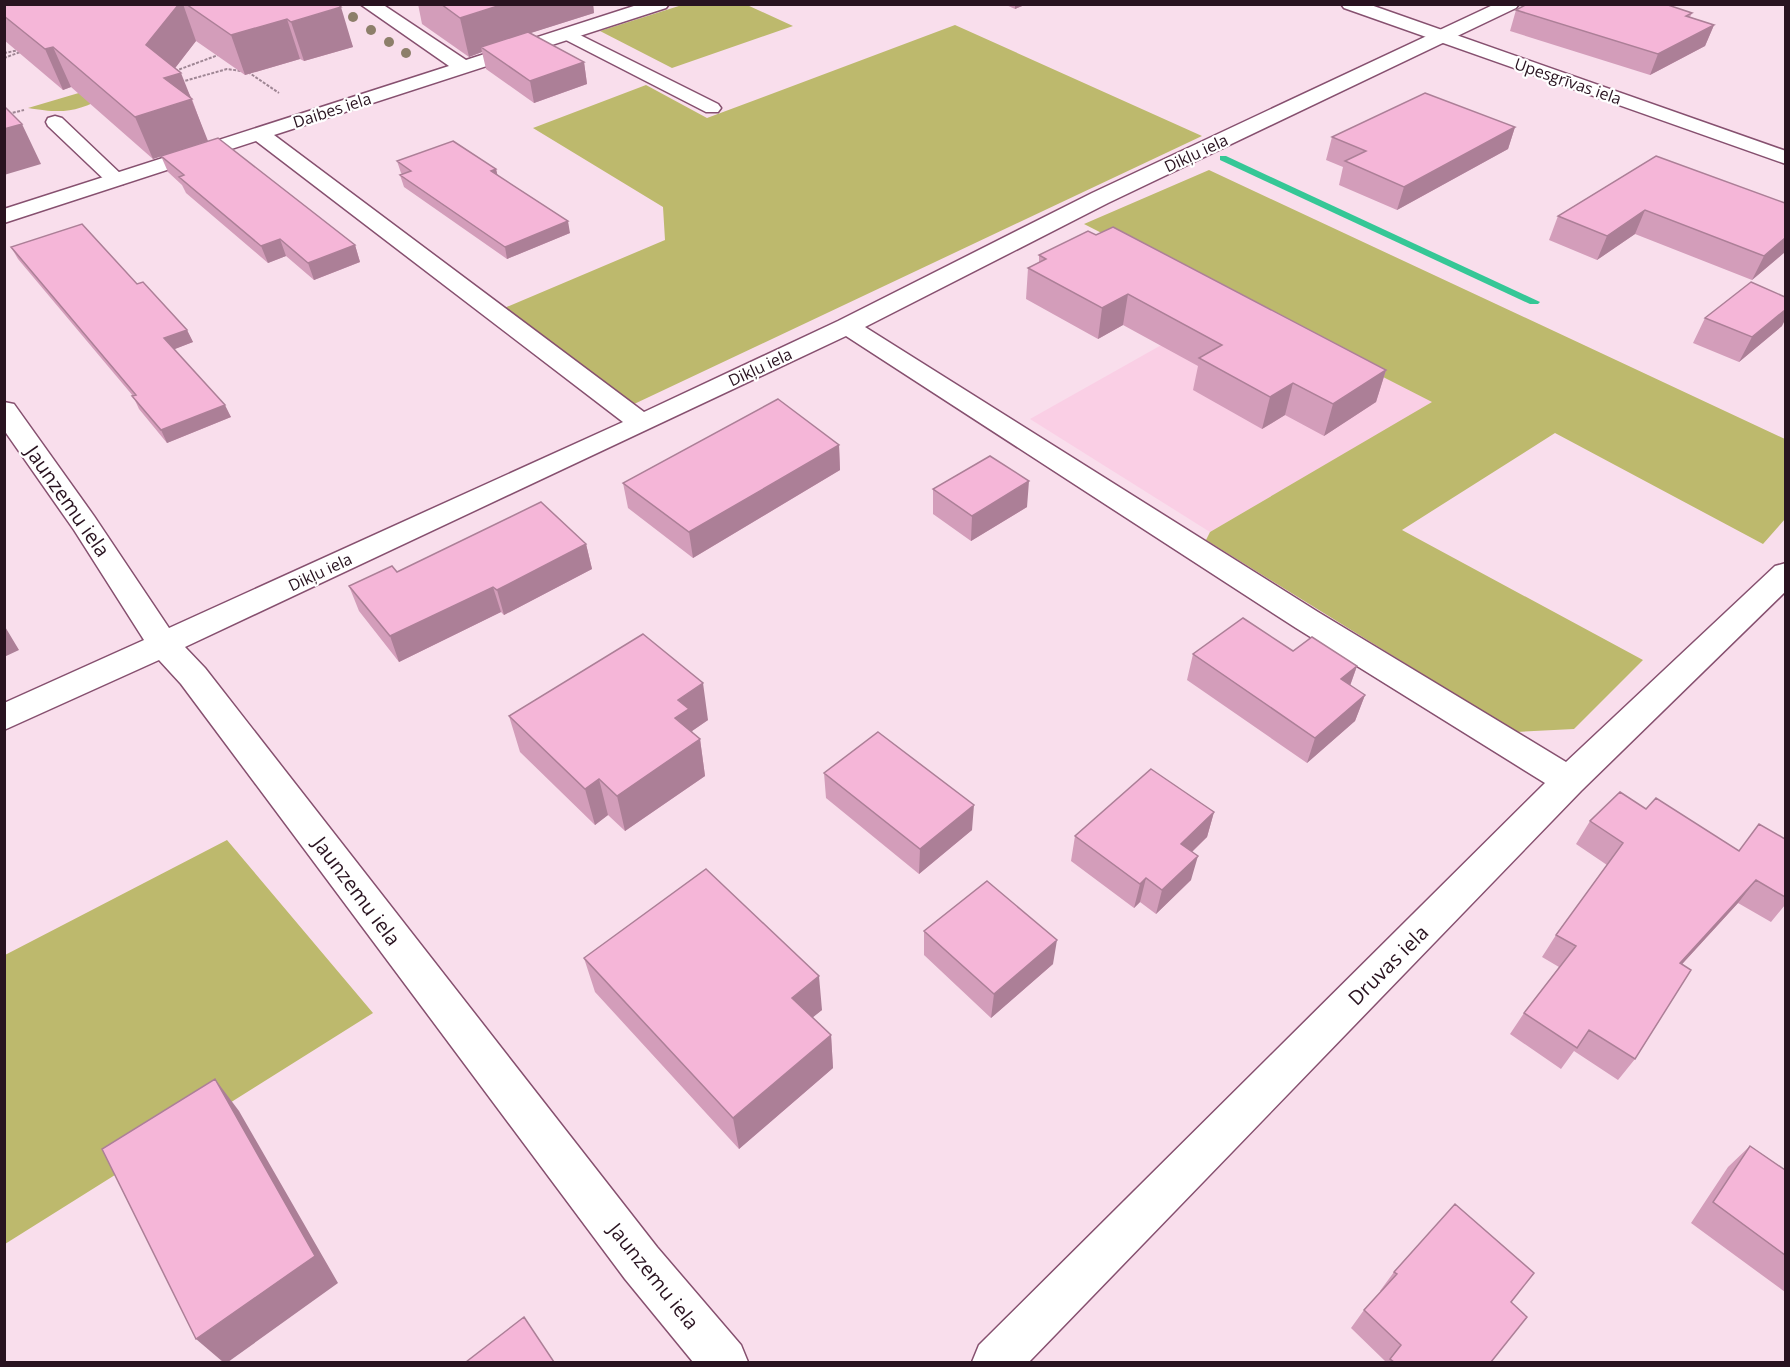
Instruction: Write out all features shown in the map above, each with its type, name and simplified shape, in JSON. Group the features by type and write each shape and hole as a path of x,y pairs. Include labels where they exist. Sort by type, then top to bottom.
{"street":[{"path":"369,4 465,68"},
{"name":"Daibes iela","path":"4,216 660,4"},
{"name":"Upesgrīvas iela","path":"1350,4 1785,158"},
{"name":"Dikļu iela","path":"4,718 847,326 1100,198 1510,4"},
{"path":"259,134 642,423"},
{"path":"847,326 1297,614 1569,781"},
{"name":"Jaunzemu iela","path":"4,410 84,523 163,644 200,686 641,1263 724,1362"},
{"name":"Druvas iela","path":"996,1362 1569,781 1785,573"}],"lane":[{"path":"568,34 712,108"},
{"path":"55,122 116,180"}],"path":[{"path":"218,46 224,53 227,69"},
{"path":"4,58 23,50 5,53"},
{"path":"175,71 224,53"},
{"path":"176,84 227,69 254,74 286,98"},
{"path":"4,115 28,108"}],"shaded area":[{"path":"682,5 747,5 793,26 672,68 600,31"},
{"path":"955,25 1202,136 632,405 502,309 665,240 663,207 533,128 646,85 707,118"},
{"path":"99,87 108,96 78,108 51,111 28,108"},
{"path":"1209,170 1785,439 1785,519 1763,544 1555,433 1402,530 1643,660 1574,729 1516,732 1206,540 1210,532 1432,402 1084,224"},
{"path":"1236,303 1433,402 1210,532 1030,419"},
{"path":"227,840 373,1013 5,1244 5,955"}],"building":[{"path":"4,4 179,4 146,45 181,73 164,78 192,99 135,117 53,47 45,49 4,16"},
{"path":"186,4 337,4 341,7 291,22 287,19 231,35"},
{"path":"441,4 504,4 460,18"},
{"path":"1527,4 1665,4 1692,13 1686,16 1714,25 1658,54 1516,10"},
{"path":"528,32 584,62 530,81 481,47"},
{"path":"1425,93 1515,127 1404,187 1345,161 1366,151 1332,137"},
{"path":"4,106 22,124 4,129"},
{"path":"218,138 355,245 308,263 280,239 261,246 179,177 184,175 161,156"},
{"path":"453,141 496,169 491,171 568,221 505,247 400,175 411,171 397,161"},
{"path":"1656,156 1785,203 1785,238 1764,256 1645,210 1607,236 1558,216"},
{"path":"82,224 137,284 143,282 187,330 164,338 225,405 161,430 132,396 136,395 11,247"},
{"path":"1113,227 1386,370 1333,404 1293,383 1270,397 1199,358 1222,345 1128,294 1102,308 1028,268 1046,259 1039,255 1088,231 1096,235"},
{"path":"1751,282 1785,297 1785,310 1752,337 1705,318"},
{"path":"778,399 839,445 689,532 623,483"},
{"path":"990,456 1029,481 972,516 933,489"},
{"path":"541,502 586,544 497,590 493,587 390,636 349,586 392,566 397,572"},
{"path":"1243,618 1293,651 1312,637 1357,666 1341,679 1365,695 1315,738 1193,654"},
{"path":"643,634 703,683 678,700 689,709 675,718 700,739 617,796 599,779 585,789 509,716"},
{"path":"878,732 974,805 920,849 824,773"},
{"path":"1151,769 1214,812 1181,844 1198,856 1162,890 1146,878 1140,884 1075,836"},
{"path":"1620,792 1646,809 1656,798 1739,851 1759,824 1785,839 1785,897 1756,880 1680,963 1691,970 1635,1059 1589,1030 1577,1048 1524,1013 1576,946 1556,935 1623,843 1590,821"},
{"path":"706,869 819,976 792,998 831,1035 733,1118 584,958"},
{"path":"987,881 1057,940 994,994 924,931"},
{"path":"215,1079 315,1256 196,1339 102,1149"},
{"path":"1750,1146 1785,1170 1785,1255 1713,1202"},
{"path":"1455,1204 1534,1273 1511,1302 1527,1317 1491,1362 1394,1362 1390,1359 1401,1345 1364,1310 1397,1274 1394,1272"},
{"path":"524,1317 554,1362 466,1362"}],"waterway":[{"path":"1223,158 1534,302"}]}
